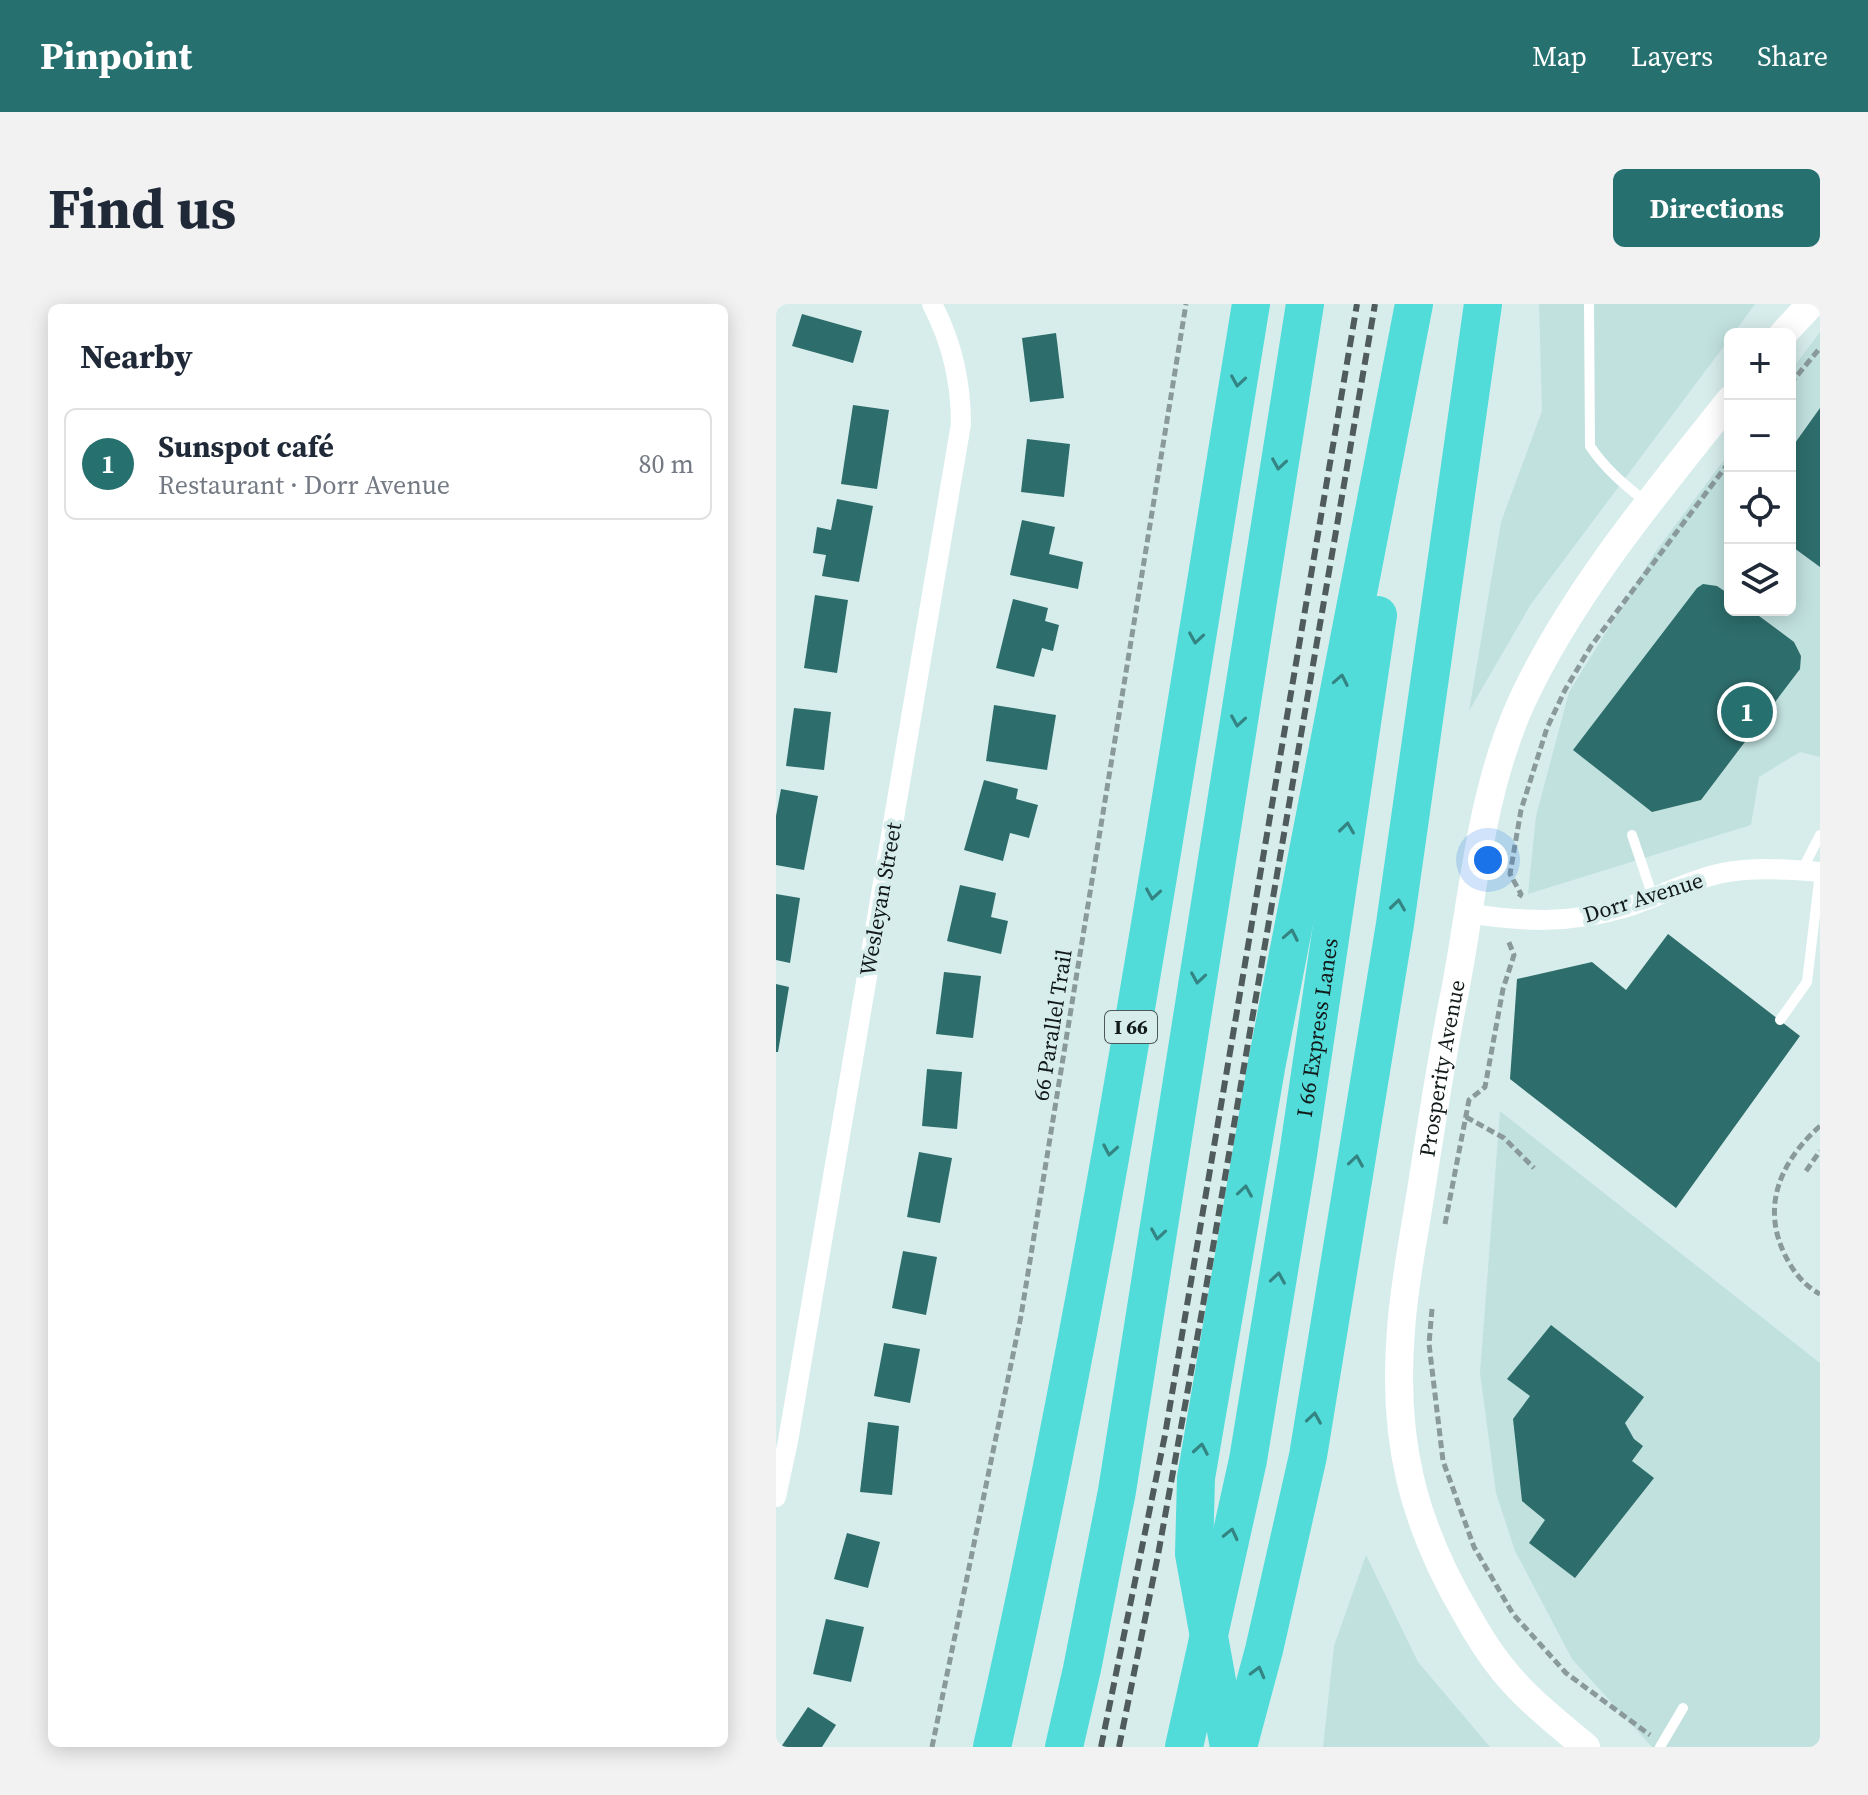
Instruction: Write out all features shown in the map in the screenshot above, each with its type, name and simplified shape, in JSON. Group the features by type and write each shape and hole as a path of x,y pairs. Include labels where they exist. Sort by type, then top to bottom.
{"highway":[{"name":"I 66","path":"992,1747 1052,1468 1097,1227 1251,304"},
{"path":"1064,1747 1117,1491 1305,304"},
{"path":"1229,1747 1194,1554 1196,1478 1266,1068 1414,304"},
{"name":"I 66 Express Lanes","path":"1184,1747 1248,1460 1293,1186 1424,304"},
{"path":"1238,1747 1264,1650 1308,1456 1395,924 1483,304"}],"main road":[{"name":"Prosperity Avenue","path":"1586,1747 1520,1690 1481,1639 1435,1557 1417,1508 1406,1462 1400,1406 1401,1330 1437,1081 1488,797 1512,724 1556,639 1648,503 1724,408"}],"street":[{"name":"Wesleyan Street","path":"776,1497 782,1440 961,424 961,400 954,355 932,304"},
{"name":"Dorr Avenue","path":"1467,913 1539,922 1576,918 1624,908 1722,874 1753,870 1814,872"}],"lane":[{"path":"1589,304 1590,446 1600,462 1648,503"},
{"path":"1632,835 1653,897"},
{"path":"1780,1020 1807,982 1814,872 1820,835"},
{"path":"1661,1745 1683,1708"}],"path":[{"name":"66 Parallel Trail","path":"932,1747 1021,1316 1186,304"},
{"path":"1796,377 1820,348"},
{"path":"1443,1234 1469,1100 1485,1087 1503,989 1514,955 1508,945 1509,920 1521,894 1510,874 1521,810 1547,728 1591,646 1724,469"},
{"path":"1466,1117 1504,1138 1534,1168"},
{"path":"1820,1126 1786,1169 1775,1196 1773,1212 1776,1236 1791,1268 1810,1289 1820,1294"},
{"path":"1806,1171 1820,1151"},
{"path":"1433,1304 1429,1344 1443,1461 1474,1547 1513,1614 1566,1673 1661,1745"}],"shaded area":[{"path":"1539,304 1755,304 1737,328 1724,328 1724,346 1531,604 1469,711 1501,522 1542,411"},
{"path":"1820,332 1820,757 1800,752 1759,777 1751,825 1528,894 1536,816 1569,692 1656,551 1724,460 1724,616 1796,616 1796,364"},
{"path":"1500,1111 1820,1363 1820,1747 1652,1747 1572,1659 1515,1551 1496,1493 1480,1373"},
{"path":"1366,1555 1418,1662 1490,1747 1323,1747 1334,1646"}],"building":[{"path":"802,314 862,331 853,363 792,346"},
{"path":"1056,333 1064,398 1030,402 1022,338"},
{"path":"853,405 889,410 877,489 841,484"},
{"path":"1820,408 1820,567 1796,549 1796,442"},
{"path":"1027,439 1070,444 1064,497 1021,492"},
{"path":"837,499 873,506 859,582 822,576 826,555 813,553 817,527 831,530"},
{"path":"1022,520 1055,527 1049,554 1083,562 1078,589 1010,575"},
{"path":"1703,584 1717,586 1724,591 1724,616 1759,616 1794,642 1801,656 1800,669 1701,800 1652,812 1573,750"},
{"path":"815,595 848,600 837,673 804,668"},
{"path":"1013,599 1048,608 1045,621 1059,625 1053,651 1042,648 1034,677 996,668"},
{"path":"994,705 1056,715 1047,770 986,761"},
{"path":"794,708 831,712 824,770 786,766"},
{"path":"984,780 1018,789 1016,799 1038,805 1029,838 1010,833 1003,861 964,850"},
{"path":"781,789 818,796 804,870 776,865 776,816"},
{"path":"960,885 996,893 991,917 1008,921 1001,954 947,941"},
{"path":"776,894 800,898 790,963 776,960"},
{"path":"1668,934 1800,1036 1676,1208 1510,1079 1517,979 1592,962 1626,990"},
{"path":"944,972 981,976 973,1038 936,1034"},
{"path":"776,984 789,987 778,1052 776,1052"},
{"path":"927,1069 962,1072 957,1129 922,1126"},
{"path":"919,1152 952,1158 940,1223 907,1217"},
{"path":"903,1251 937,1257 926,1315 892,1308"},
{"path":"1551,1325 1644,1397 1625,1423 1634,1439 1643,1446 1632,1461 1654,1478 1575,1578 1529,1543 1545,1520 1522,1501 1513,1419 1530,1396 1507,1379"},
{"path":"884,1343 920,1349 910,1403 874,1396"},
{"path":"868,1422 899,1426 892,1495 860,1492"},
{"path":"847,1533 880,1542 868,1588 834,1579"},
{"path":"826,1619 864,1627 851,1682 813,1674"},
{"path":"808,1707 836,1725 822,1747 781,1747"}],"railway":[{"path":"1101,1747 1165,1435 1357,304"},
{"path":"1119,1747 1158,1555 1202,1311 1375,304"}],"place":[{"name":"Sunspot café","path":"1747,712"}]}
